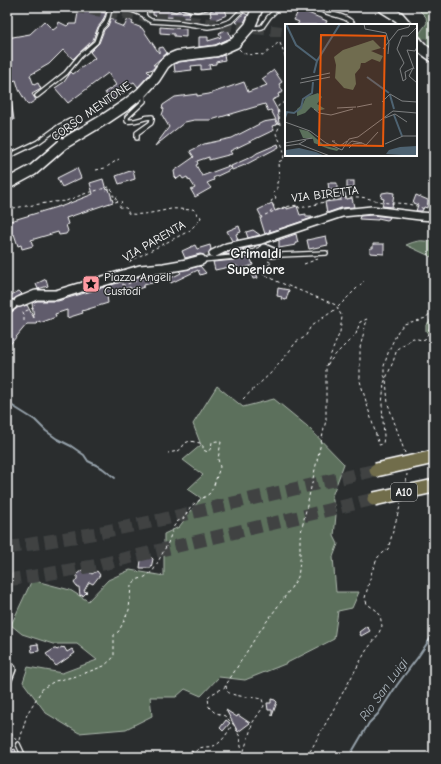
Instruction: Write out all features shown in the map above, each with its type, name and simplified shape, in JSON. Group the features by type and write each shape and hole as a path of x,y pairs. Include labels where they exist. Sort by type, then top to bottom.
{"highway":[{"name":"A10","path":"376,470 434,457"},
{"name":"A10","path":"374,499 434,486"}],"main road":[{"name":"CORSO MENTONE","path":"7,184 33,170 63,144 105,119 141,93 155,78 164,64 170,59 177,56 217,51 231,45 239,39 250,26 258,7"},
{"path":"383,7 399,17 405,24"},
{"path":"417,42 423,49 434,57"}],"street":[{"path":"213,254 227,247 262,240 342,213 372,210 434,217"},
{"path":"264,249 273,253"},
{"path":"13,305 36,295 56,295 140,270 176,266 203,259"},
{"path":"7,679 11,669"}],"lane":[{"path":"37,96 66,74 80,56 96,42 101,28 105,24 112,7"},
{"path":"125,7 144,15 151,21 214,26 231,21 245,7"},
{"path":"144,15 145,7"},
{"path":"183,7 197,10 209,7"},
{"path":"250,26 256,28 262,27 268,17 279,7"},
{"path":"316,7 342,17 354,24"},
{"path":"137,138 137,133 151,123 152,120 152,117 145,117 130,122 127,121 127,117 144,102 144,97 141,93"},
{"path":"9,156 38,142 70,120 75,122 75,126 59,136 63,144"},
{"path":"203,259 234,257 264,249"},
{"path":"273,253 326,253"},
{"path":"18,744 24,757"}],"path":[{"path":"239,39 241,46 239,49 245,55 255,53 264,55 279,42 285,56"},
{"path":"270,212 269,211 274,206 271,201 276,198 273,193 277,190 277,182 279,181 278,162 283,160 284,154 283,146 276,134 280,125 278,106 285,102"},
{"path":"96,170 105,168 119,159"},
{"name":"VIA PARENTA","path":"7,209 66,201 109,187 113,191 113,196 117,196 115,202 122,202 119,205 120,207 126,208 128,213 133,215 172,209 193,209 197,215 201,217 189,231 130,261 129,266 127,267"},
{"name":"VIA BIRETTA","path":"265,215 284,207 298,205 299,208 307,207 331,200 353,197 416,206 427,212"},
{"path":"304,264 326,255 326,253"},
{"path":"122,284 124,285 146,278 157,278 167,275 173,272 176,266"},
{"path":"244,751 240,747 242,741 233,724 225,716 214,712 209,707 208,697 211,694 220,691 226,685 259,632 298,577 300,569 300,537 326,420 326,366 340,332 342,317 338,308 328,301 314,297 264,275 264,273 268,271 266,269 267,268"},
{"path":"243,399 273,371 296,342 305,337 311,326 338,308 364,281"},
{"path":"24,321 23,312 33,308 35,304"},
{"path":"406,456 388,404 384,366 389,350 398,331 404,324 426,318 434,308"},
{"path":"326,366 356,334 360,322 367,319 360,348 360,381 379,445 383,444 382,390 397,349 413,338 424,339 429,332 429,328 434,324"},
{"path":"18,744 27,714 43,688 55,681 77,676 104,666 114,657 114,635 119,631 129,610 131,586 136,580 145,577 153,571 168,543 174,526 178,521 183,519 190,506 209,494 213,488 220,467 218,459 221,442 212,442 211,448 208,452 203,450 203,446 200,443 185,443 178,451 168,454"},
{"path":"406,482 408,473"},
{"path":"307,757 366,651 382,626 380,615 376,610 367,604 365,598 372,571 378,557 388,549 400,503"},
{"path":"226,685 226,691 228,693 245,697 260,698 264,703 262,709 253,722 242,757"},
{"path":"190,757 190,751 196,752 198,748 203,746 214,746 219,743 233,724"},
{"path":"7,728 18,744"},
{"path":"163,757 168,757"}],"green space":[{"path":"416,7 434,7 434,52 419,34 427,23 426,17"},
{"path":"434,240 434,258 406,245 417,241"},
{"path":"434,316 434,341 426,331 426,325"},
{"path":"217,386 243,407 274,399 307,426 344,464 332,496 336,515 334,536 338,544 333,557 336,592 359,592 352,608 338,611 334,639 285,664 245,680 219,677 201,696 185,689 176,697 150,697 152,716 126,729 79,733 46,713 23,682 28,667 62,673 97,660 77,644 53,644 22,634 11,625 32,580 70,590 88,601 108,580 130,570 164,576 164,534 179,527 201,498 188,489 203,475 183,460 201,445 193,424"}],"building":[{"path":"79,7 92,7 97,9 97,11 106,13 93,40 73,59 63,50 49,64 30,75 34,85 38,83 41,89 32,94 36,100 28,105 19,90 16,80 13,81 11,78 7,80 7,38 30,34 44,21 53,30 57,27 59,22 67,26 69,24 76,24"},
{"path":"224,7 227,15 212,21 210,11"},
{"path":"153,9 169,9 176,12 181,9 190,12 189,18 159,18 159,16 153,15"},
{"path":"299,9 327,21 326,24 298,24 299,22 294,20"},
{"path":"244,13 248,15 242,26 236,22"},
{"path":"111,18 116,20 114,23 124,27 128,19 133,22 132,24 142,28 159,53 159,48 163,47 167,53 153,65 156,65 153,69 147,71 150,74 138,87 134,82 126,86 128,90 107,104 104,98 107,96 105,92 116,85 108,73 68,103 55,88 64,82 71,72 73,74 95,58 90,52 99,43"},
{"path":"160,27 186,29 186,37 160,33"},
{"path":"228,29 231,38 215,45 199,47 199,37 208,37 208,41 221,37 219,33"},
{"path":"224,55 225,60 209,65 210,69 201,70 201,65 191,66 192,70 175,72 174,64 179,62"},
{"path":"274,70 282,82 279,84 283,92 278,94 279,97 272,100 277,109 278,124 271,110 268,111 265,104 211,120 194,120 185,122 155,146 169,127 162,115 164,109 162,108 163,105 175,97 209,94 244,82 248,92 267,85 262,79"},
{"path":"7,99 11,100 14,120 7,121"},
{"path":"275,120 277,125 272,126 274,130 230,151 232,154 209,160 209,157 197,161 198,164 196,165 202,176 229,166 230,170 213,178 214,180 207,183 211,188 195,197 191,190 195,188 187,177 183,179 181,176 177,179 175,177 174,171 194,157 190,151 204,144 232,138 263,122"},
{"path":"278,144 279,147 245,165 232,170 231,166"},
{"path":"77,168 81,178 62,187 57,178"},
{"path":"133,170 135,179 119,184 116,176"},
{"path":"103,179 106,190 109,189 113,202 66,218 68,231 66,234 59,235 58,232 31,240 33,246 22,249 21,245 18,246 14,234 7,238 7,222 60,207 93,194 90,183"},
{"path":"347,181 354,181 354,188 347,188"},
{"path":"328,183 337,183 337,190 329,190"},
{"path":"340,193 345,193 346,199 352,198 354,207 341,208 327,213 325,202 341,200"},
{"path":"382,193 394,193 392,207 382,206 384,199 381,198"},
{"path":"416,195 428,200 427,208 424,207 422,211 416,211 418,205 413,203"},
{"path":"272,203 275,211 287,207 287,209 297,206 300,215 306,214 306,217 312,218 270,232 270,229 269,232 265,234 260,218 262,218 258,210"},
{"path":"372,215 390,217 387,220 378,218 378,220 359,219 360,216"},
{"path":"239,226 241,232 236,234 238,240 232,241 227,231"},
{"path":"253,230 260,235 248,238 246,232"},
{"path":"296,234 298,243 295,243 296,245 279,248 279,240 273,242"},
{"path":"326,236 328,245 309,249 307,240"},
{"path":"373,244 384,244 384,254 370,253 370,248 373,248"},
{"path":"195,245 197,249 210,245 211,249 209,256 200,254 185,258 182,251"},
{"path":"259,245 233,254 223,255 229,252"},
{"path":"258,254 258,256 251,259 253,265 239,270 237,266 234,266 215,270 213,262 234,260"},
{"path":"200,266 206,273 200,275 198,270 171,283 169,279 181,273 179,271"},
{"path":"255,268 258,278 253,279 250,270"},
{"path":"155,275 156,282 144,285 144,287 138,289 137,287 131,289 130,287 107,296 108,303 82,311 83,313 67,318 67,310 55,314 56,317 40,323 40,321 36,323 37,324 27,324 7,348 7,314 17,308 27,305 34,318 32,303 37,301 58,301 141,276"},
{"path":"46,279 48,286 38,289 36,284"},
{"path":"278,288 289,290 286,300 277,296"},
{"path":"19,291 22,294 7,301 7,297"},
{"path":"142,552 147,553 147,556 153,559 151,568 140,568"},
{"path":"82,570 92,574 97,571 100,575 93,584 89,582 84,591 87,592 83,596 80,596 79,587 77,587 74,583 77,579 77,574"},
{"path":"367,626 370,631 361,636 359,632"},
{"path":"38,644 39,651 32,652 31,645"},
{"path":"64,647 67,652 72,649 75,653 56,666 46,654 54,649 57,650"},
{"path":"271,699 277,702 272,716 272,710 268,710 267,703 271,703"},
{"path":"226,710 237,717 238,715 250,723 238,732"},
{"path":"226,720 230,723 223,731 220,728"},
{"path":"15,749 18,757 7,757 7,752"}],"waterway":[{"path":"7,406 11,405 35,420 57,439 71,446 84,455 88,461 102,468 115,478"},
{"name":"Rio San Luigi","path":"349,757 369,723 378,714 434,633"}],"tunnel":[{"path":"74,7 105,12 285,32"},
{"path":"417,44 434,44"},
{"path":"205,258 213,254"},
{"path":"7,548 97,533 160,520 376,470"},
{"path":"7,580 98,565 374,499"}],"place":[{"name":"Piazza Angeli Custodi","path":"91,284"}],"district":[{"name":"Grimaldi Superiore","path":"256,262"}]}
